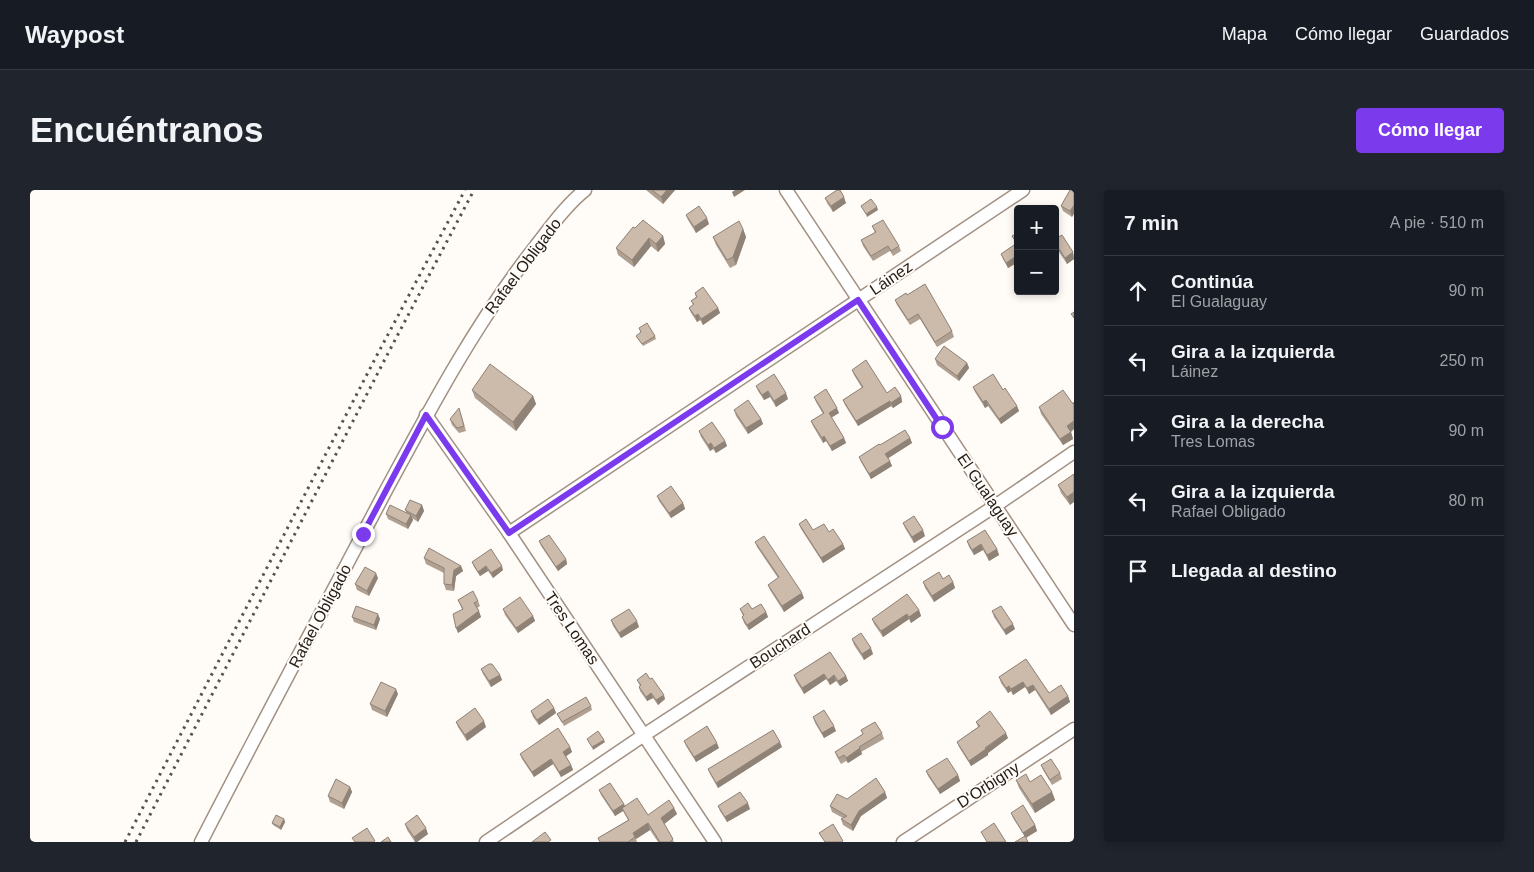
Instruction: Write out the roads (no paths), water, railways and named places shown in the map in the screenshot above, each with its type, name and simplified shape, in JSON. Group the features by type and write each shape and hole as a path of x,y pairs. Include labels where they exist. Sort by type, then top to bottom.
{"street":[{"name":"El Gualaguay","path":"786,190 1074,625"},
{"name":"Láinez","path":"509,533 1023,190"},
{"name":"Rafael Obligado","path":"201,842 426,415 462,352 502,291 545,235 582,192"},
{"name":"Tres Lomas","path":"426,415 509,533 715,842"},
{"name":"Bouchard","path":"486,842 644,735 995,506 1074,452"},
{"name":"D'Orbigny","path":"903,842 1074,729"}],"railway":[{"path":"125,842 376,357 465,190"},
{"path":"136,842 474,190"}]}
